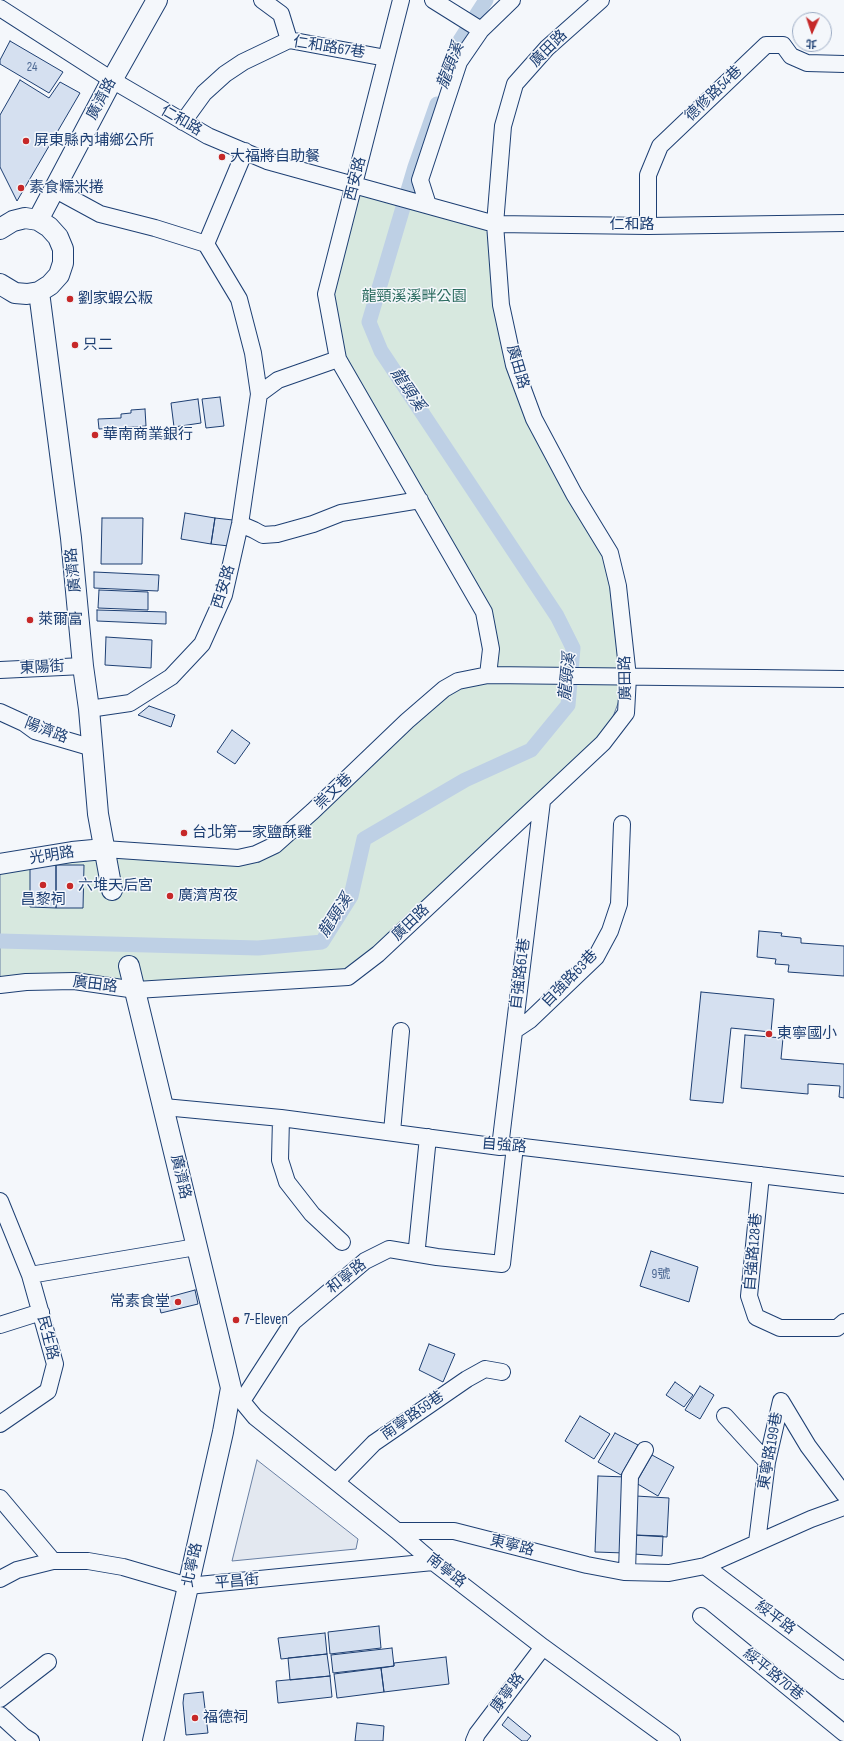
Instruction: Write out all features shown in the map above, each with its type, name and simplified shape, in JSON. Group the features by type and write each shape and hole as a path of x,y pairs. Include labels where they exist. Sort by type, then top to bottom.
{"main road":[{"name":"廣濟路","path":"38,220 112,80 157,0"},
{"path":"0,229 13,221 25,218 38,220 49,227 58,237 63,249 63,263 59,275 50,285 38,292 27,294 15,293 0,284"},
{"name":"廣濟路","path":"38,292 71,538 83,666 93,748 98,814 112,890"},
{"name":"光明路","path":"0,864 72,852 104,849"},
{"name":"廣濟路","path":"129,966 164,1107 196,1247 236,1394"},
{"name":"北寧路","path":"154,1741 223,1432 236,1394"}],"street":[{"path":"262,0 281,14 289,40"},
{"name":"西安路","path":"401,0 326,294 338,359 471,586 484,612 491,649 488,675"},
{"path":"433,0 478,29"},
{"path":"425,204 420,180 459,62 478,29 512,0"},
{"name":"廣田路","path":"0,985 26,982 74,981 136,990 348,977 378,954 542,801 603,743 626,713 628,677 618,586 610,553 574,494 534,419 514,365 501,305 495,224 503,126 515,84 547,48 602,0"},
{"name":"仁和路","path":"0,8 112,80 208,136 267,161 355,184 495,224 648,226 844,223"},
{"name":"仁和路67巷","path":"183,122 204,93 225,74 243,62 289,40 386,58"},
{"name":"德修路54巷","path":"648,226 648,175 660,146 766,45 783,45 791,56 807,63 844,64"},
{"path":"54,189 100,214 155,228 206,244 245,151"},
{"name":"西安路","path":"89,708 130,703 172,677 202,644 224,595 240,524 259,394 253,353 239,299 206,244"},
{"path":"259,394 278,380 338,359"},
{"path":"240,524 263,536 278,534 313,524 341,513 420,500"},
{"name":"東陽街","path":"0,670 83,666"},
{"name":"崇文巷","path":"104,849 238,858 256,854 275,845 444,689 458,681 488,675 844,679"},
{"name":"陽濟路","path":"0,712 24,723 35,731 93,748"},
{"name":"自強路61巷","path":"502,1264 514,1030 542,801"},
{"name":"自強路63巷","path":"514,1030 530,1020 596,957 610,932 619,904 622,824"},
{"path":"392,1132 401,1031"},
{"name":"自強路","path":"164,1107 281,1118 428,1137 844,1185"},
{"path":"281,1118 280,1160 287,1182 312,1214 342,1242"},
{"path":"417,1247 428,1137"},
{"name":"自強路128巷","path":"761,1175 749,1296 756,1317 780,1328 840,1325"},
{"name":"民生路","path":"0,1201 30,1275 55,1364 48,1392 0,1424"},
{"path":"30,1275 196,1247"},
{"name":"和寧路","path":"236,1394 293,1322 365,1261 389,1249 502,1264"},
{"path":"0,1325 41,1312"},
{"name":"南寧路59巷","path":"336,1482 374,1443 454,1388 485,1370 502,1372"},
{"name":"南寧路","path":"236,1394 255,1418 397,1530 433,1562 543,1647 672,1741"},
{"name":"東寧路199巷","path":"758,1542 767,1462 781,1401 808,1446 844,1494"},
{"path":"725,1416 767,1462"},
{"path":"627,1572 630,1476 645,1450"},
{"path":"0,1498 53,1561"},
{"name":"東寧路","path":"397,1530 454,1531 587,1565 627,1572 669,1573 705,1566 758,1542 844,1507"},
{"name":"平昌街","path":"0,1579 17,1570 53,1561 88,1561 123,1567 188,1586 433,1562"},
{"name":"綏平路","path":"705,1566 844,1671"},
{"name":"綏平路70巷","path":"701,1616 844,1733"},
{"name":"康寧路","path":"474,1741 477,1734 543,1647"},
{"path":"0,1699 48,1662"},
{"path":"0,1715 24,1739"}],"green space":[{"name":"龍頸溪溪畔公園","path":"355,184 495,224 514,365 610,553 628,677 603,743 348,977 310,980 0,985 0,863 101,845 238,858 275,845 444,689 488,675 484,612 338,359 326,294"}],"shaded area":[{"path":"257,1460 358,1539 356,1549 232,1561"}],"building":[{"path":"10,41 63,72 49,93 0,64 0,60"},
{"name":"屏東縣內埔鄉公所","path":"20,80 49,98 60,82 80,93 17,201 0,167 0,115"},
{"path":"220,397 224,426 206,428 202,399"},
{"path":"198,399 201,423 174,427 171,403"},
{"path":"145,409 146,426 99,429 98,419 121,418 121,414 131,413 131,410"},
{"path":"185,513 215,518 211,544 181,539"},
{"path":"102,518 143,518 142,564 101,564"},
{"path":"215,518 233,520 229,546 211,544"},
{"path":"94,572 159,575 158,591 94,588"},
{"path":"99,590 148,592 148,610 98,608"},
{"path":"97,610 166,612 166,624 97,621"},
{"path":"106,637 152,640 151,668 105,665"},
{"path":"149,706 175,715 171,727 138,715"},
{"path":"232,730 250,743 235,764 217,752"},
{"name":"昌黎祠","path":"30,865 56,865 56,908 30,907"},
{"name":"六堆天后宮","path":"56,865 84,865 83,908 56,908"},
{"path":"759,931 782,933 781,936 801,938 801,943 844,946 844,976 788,972 789,965 775,964 776,959 757,957"},
{"path":"701,992 774,999 771,1032 731,1028 723,1103 690,1100"},
{"path":"745,1035 783,1038 781,1059 844,1064 844,1098 839,1097 840,1086 808,1084 808,1094 741,1088"},
{"path":"651,1251 698,1267 689,1302 640,1286"},
{"name":"常素食堂","path":"195,1290 198,1304 161,1313 158,1300"},
{"path":"429,1344 455,1354 443,1382 419,1370"},
{"path":"675,1382 693,1395 684,1407 666,1395"},
{"path":"700,1386 714,1395 700,1419 685,1410"},
{"path":"580,1416 610,1434 594,1459 565,1441"},
{"path":"615,1433 638,1445 621,1475 598,1462"},
{"path":"652,1455 674,1467 658,1496 636,1483"},
{"path":"598,1476 627,1477 625,1553 595,1552"},
{"path":"636,1496 669,1498 667,1537 633,1535"},
{"path":"635,1535 663,1536 662,1556 634,1554"},
{"path":"379,1626 381,1648 330,1654 328,1632"},
{"path":"325,1633 327,1654 281,1659 278,1638"},
{"path":"392,1648 394,1666 333,1673 331,1655"},
{"path":"327,1654 330,1676 290,1680 288,1658"},
{"path":"446,1657 449,1684 384,1692 381,1668 394,1666 394,1663"},
{"path":"381,1668 384,1692 337,1698 334,1674"},
{"path":"330,1676 332,1697 278,1703 276,1681"},
{"name":"福德祠","path":"203,1692 208,1733 186,1735 183,1703 184,1694"},
{"path":"508,1717 531,1736 527,1741 522,1741 502,1725"},
{"path":"357,1723 384,1726 383,1741 355,1741"}],"waterway":[{"name":"龍頸溪","path":"449,72 459,42 486,0"},
{"name":"龍頸溪","path":"0,941 258,948 322,942 351,896 364,839 465,780 531,750 568,705 573,648 557,616 381,351 369,322 415,167 437,104"}],"place":[{"name":"屏東縣內埔鄉公所","path":"26,141"},
{"name":"大福將自助餐","path":"222,157"},
{"name":"素食糯米捲","path":"21,188"},
{"name":"劉家蝦公粄","path":"70,299"},
{"name":"只二","path":"75,345"},
{"name":"華南商業銀行","path":"95,435"},
{"name":"萊爾富","path":"30,620"},
{"name":"台北第一家鹽酥雞","path":"184,833"},
{"name":"昌黎祠","path":"43,885"},
{"name":"六堆天后宮","path":"70,886"},
{"name":"廣濟宵夜","path":"170,896"},
{"name":"東寧國小","path":"769,1034"},
{"name":"常素食堂","path":"178,1302"},
{"name":"7-Eleven","path":"236,1320"},
{"name":"福德祠","path":"195,1718"}]}
